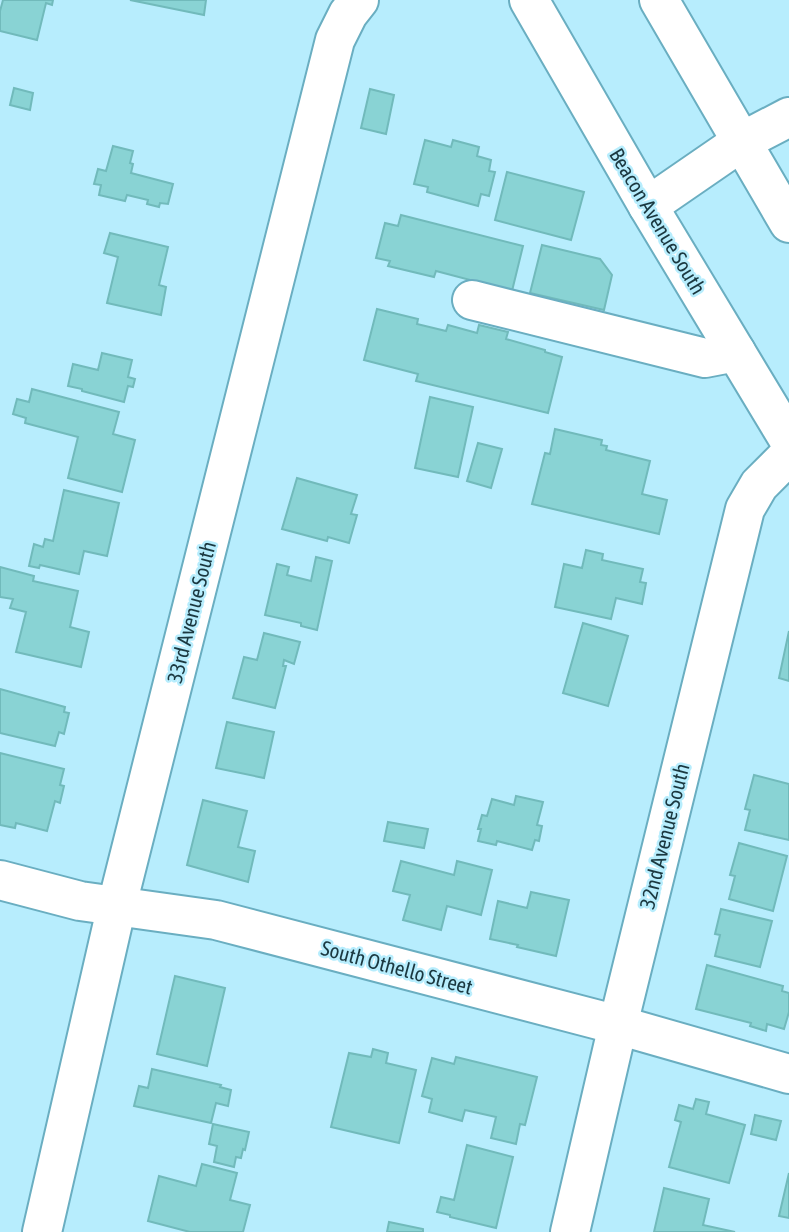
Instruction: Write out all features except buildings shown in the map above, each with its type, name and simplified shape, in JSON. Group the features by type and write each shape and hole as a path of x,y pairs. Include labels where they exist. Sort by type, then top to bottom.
{"street":[{"name":"33rd Avenue South","path":"42,1232 117,905 335,40 348,13 359,0"},
{"name":"Beacon Avenue South","path":"529,0 789,440"},
{"path":"659,0 789,223"},
{"path":"648,205 741,142 789,117"},
{"path":"472,300 705,358 736,352"},
{"name":"32nd Avenue South","path":"570,1232 745,509 758,485 789,455"},
{"name":"South Othello Street","path":"0,880 80,901 216,919 618,1025 789,1074"}]}
